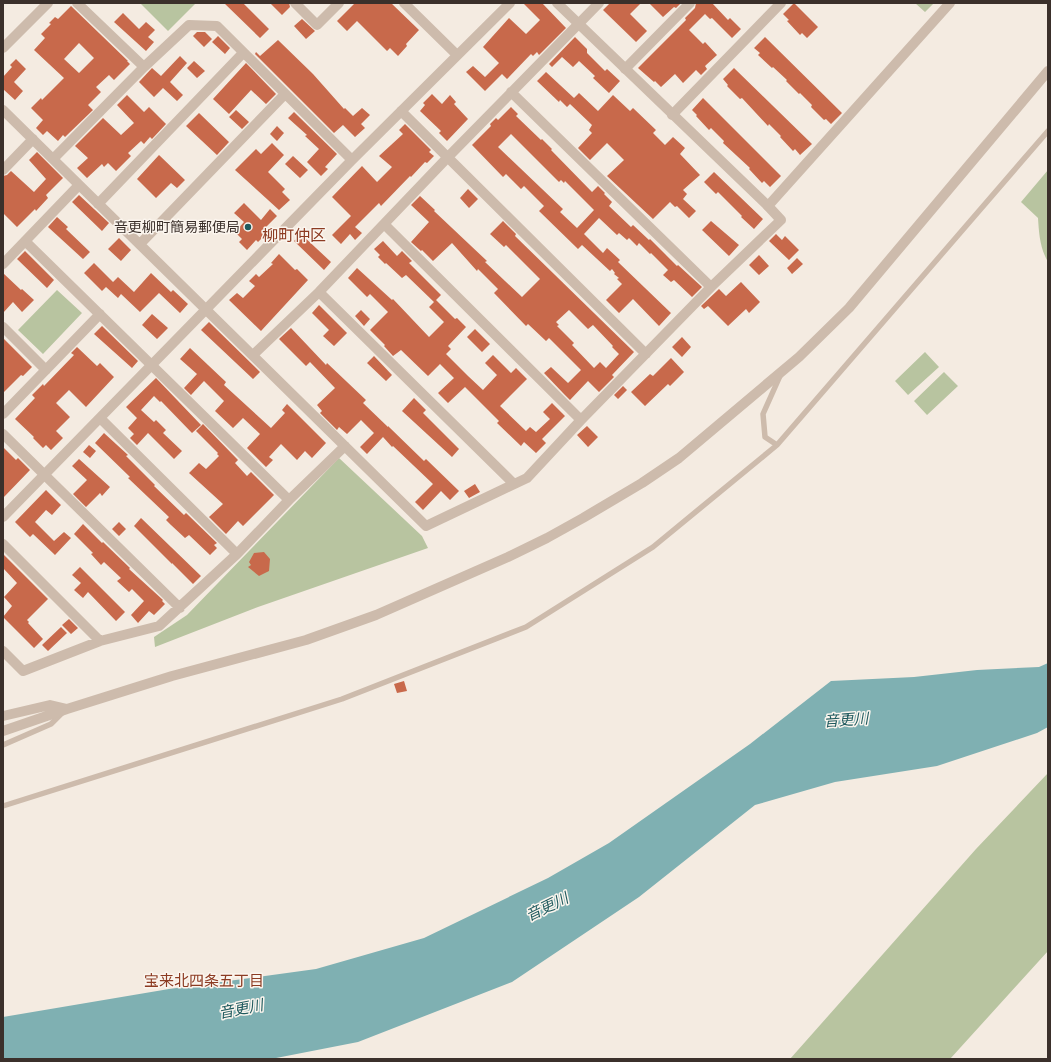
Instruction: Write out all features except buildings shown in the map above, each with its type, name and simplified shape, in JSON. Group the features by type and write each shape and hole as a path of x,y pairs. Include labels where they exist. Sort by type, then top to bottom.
{"street":[{"path":"3,48 48,3"},
{"path":"77,3 144,67"},
{"path":"295,3 317,25 339,3"},
{"path":"404,3 457,55"},
{"path":"3,517 352,160 510,3"},
{"path":"3,110 426,526 526,478 711,287 781,220 557,3"},
{"path":"253,355 319,292 448,157 599,3"},
{"path":"625,69 690,3"},
{"path":"672,115 781,3"},
{"path":"768,206 950,3"},
{"path":"53,159 144,67 189,25 216,26 352,160"},
{"path":"98,204 243,53"},
{"path":"3,730 66,708 172,676 306,640 376,615 508,557 583,518 642,483 679,458 799,357 849,308 1048,71"},
{"path":"511,92 711,287"},
{"path":"140,244 285,94"},
{"path":"401,111 646,354"},
{"path":"3,170 33,140"},
{"path":"3,264 79,185"},
{"path":"384,224 581,420"},
{"path":"25,241 289,500"},
{"path":"319,292 514,484"},
{"path":"3,414 100,314"},
{"path":"3,327 46,370"},
{"path":"100,418 237,554"},
{"path":"3,434 180,608"},
{"path":"3,651 23,671 100,641 159,626 237,554 289,500 345,446"},
{"path":"3,544 100,641"},
{"path":"3,716 50,705 66,708"}],"lane":[{"path":"3,806 342,699 526,627 653,547 777,445 1048,131"},
{"path":"777,445 765,437 763,414 783,370"},
{"path":"3,745 51,724 66,708"}],"green space":[{"path":"140,3 196,3 168,31"},
{"path":"915,3 934,3 925,12"},
{"path":"1048,170 1048,262 1045,257 1039,235 1038,218 1021,202"},
{"path":"57,290 82,313 43,354 18,330"},
{"path":"925,352 939,367 908,395 895,381"},
{"path":"944,372 958,386 927,415 914,401"},
{"path":"339,458 422,536 428,548 258,607 155,647 154,637 187,615"},
{"path":"1048,773 1048,951 950,1059 790,1059 976,849"}],"water":[{"name":"音更川","path":"1048,663 1048,727 1037,733 937,766 835,782 755,805 639,897 512,982 358,1042 271,1059 3,1059 3,1017 169,989 316,969 424,938 548,878 609,843 750,744 831,681 914,677 977,670 1039,667"}],"place":[{"name":"音更柳町簡易郵便局","path":"248,227"}],"district":[{"name":"柳町仲区","path":"294,235"},
{"name":"宝来北四条五丁目","path":"204,981"}]}
